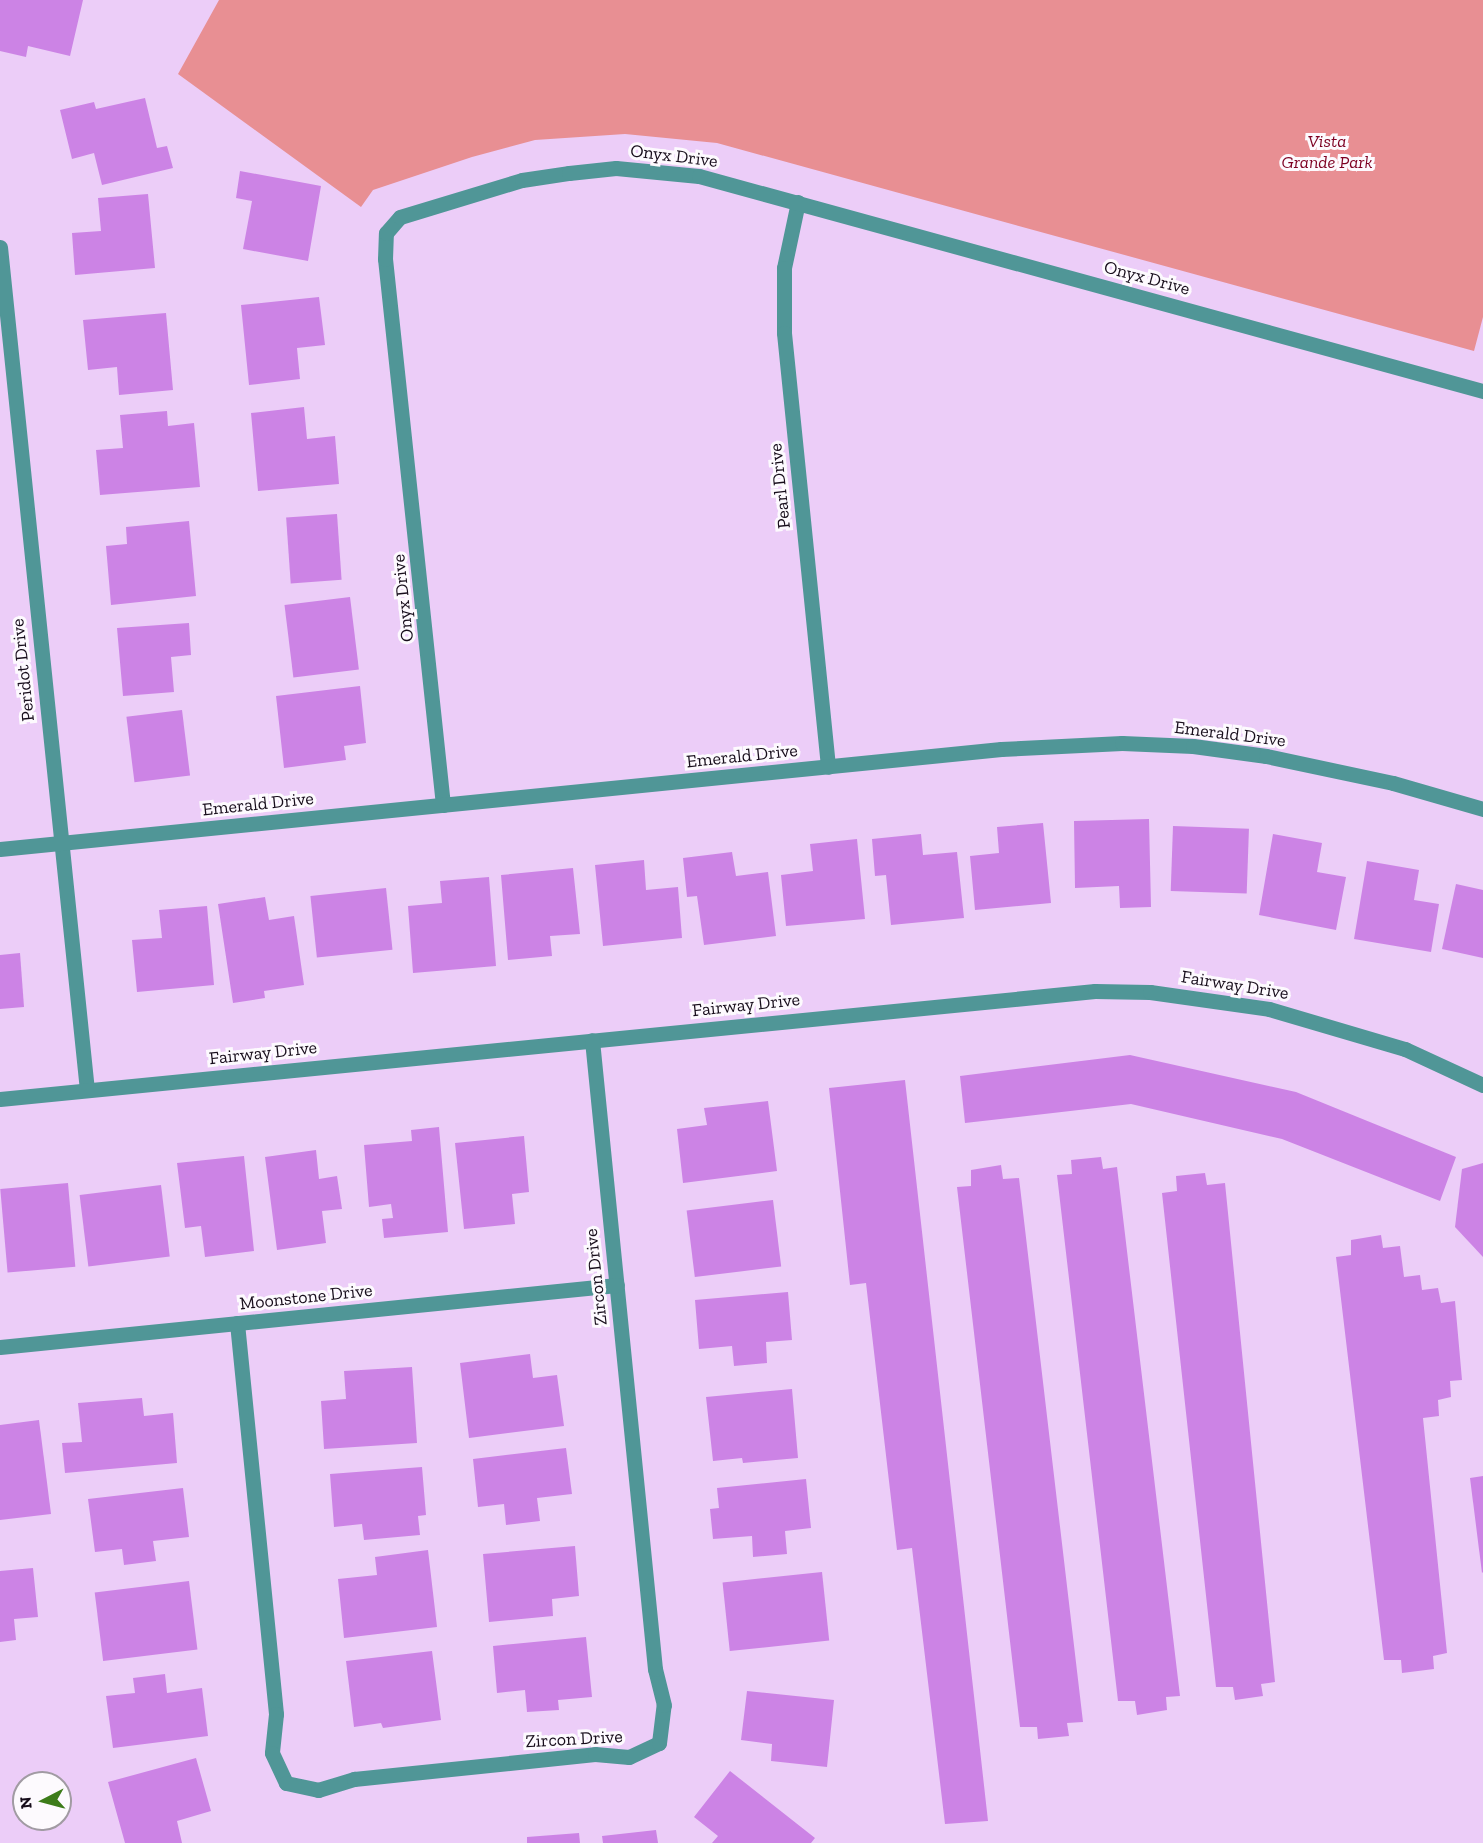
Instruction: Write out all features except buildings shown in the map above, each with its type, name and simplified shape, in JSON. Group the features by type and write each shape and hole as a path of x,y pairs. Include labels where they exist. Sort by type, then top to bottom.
{"street":[{"name":"Onyx Drive","path":"443,805 386,233 400,217 482,190 522,180 616,168 699,176 1483,391"},
{"name":"Pearl Drive","path":"798,202 784,268 784,333 828,767"},
{"name":"Peridot Drive","path":"0,247 87,1090"},
{"name":"Emerald Drive","path":"0,849 1061,745 1193,746 1332,769 1483,809"},
{"name":"Fairway Drive","path":"0,1099 1037,996 1150,992 1257,1007 1334,1025 1405,1049 1483,1085"},
{"name":"Zircon Drive","path":"237,1323 276,1714 272,1753 286,1783 318,1790 354,1779 595,1754 629,1757 659,1743 664,1705 655,1669 592,1040"},
{"name":"Moonstone Drive","path":"0,1347 617,1285"}],"green space":[{"name":"Vista Grande Park","path":"219,0 1483,0 1483,317 1474,351 717,143 625,134 535,140 472,157 373,190 361,207 178,74"}]}
